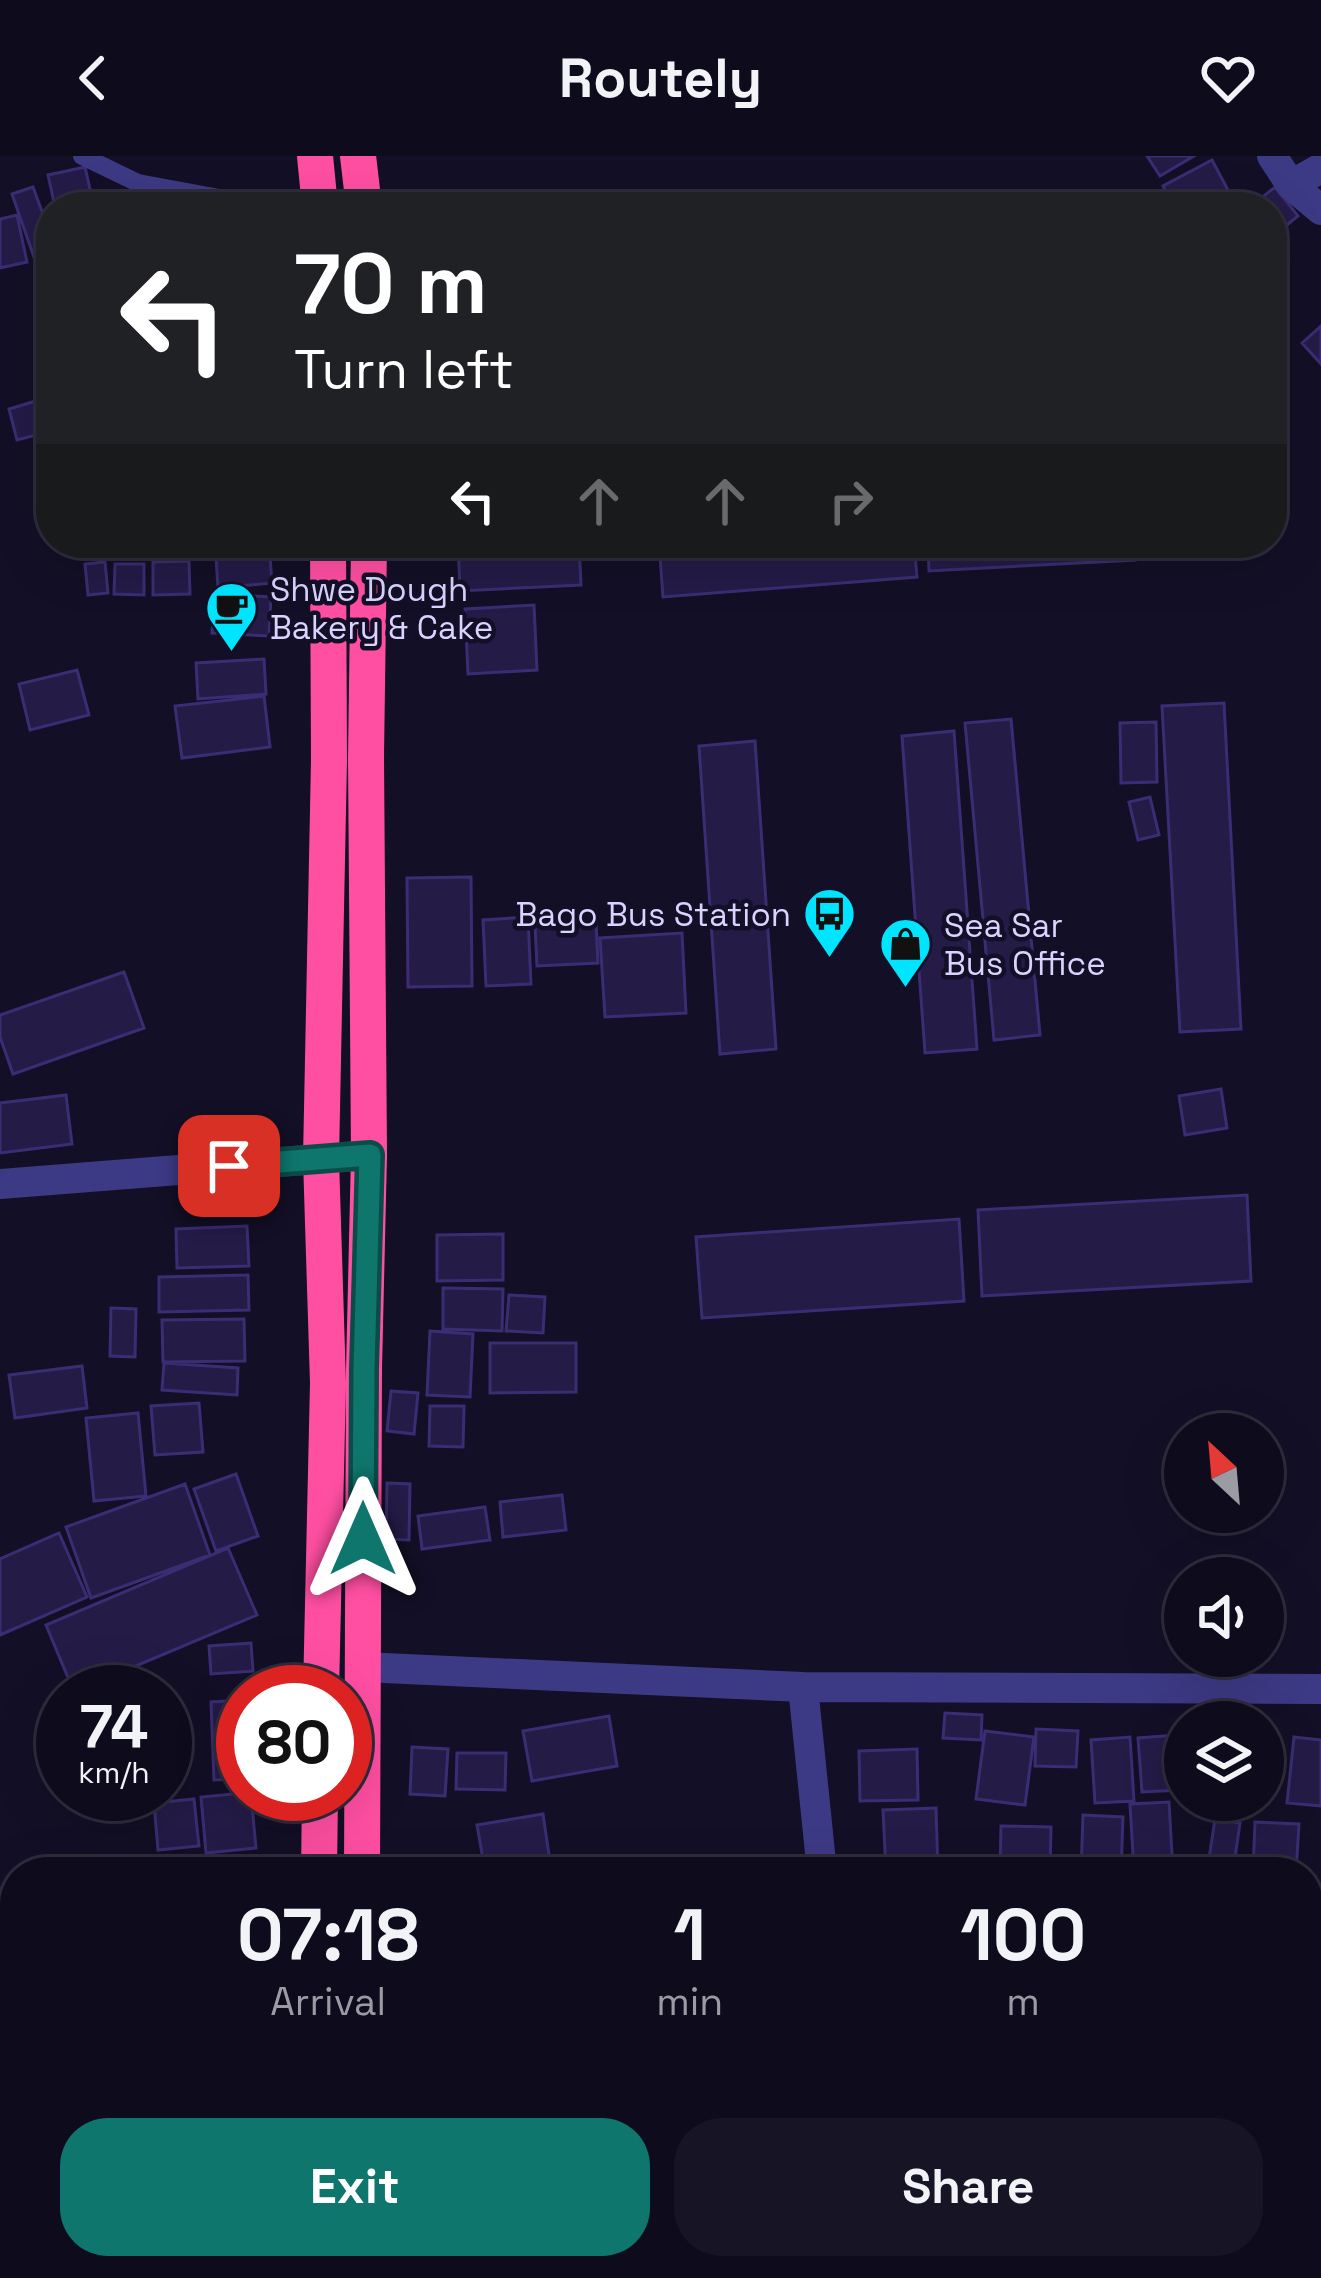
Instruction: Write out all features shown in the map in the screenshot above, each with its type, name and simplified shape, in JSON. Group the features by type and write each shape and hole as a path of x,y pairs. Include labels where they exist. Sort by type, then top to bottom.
{"highway":[{"path":"315,156 319,192"},
{"path":"358,156 362,192"},
{"path":"322,1665 328,1383 321,1159 328,558"},
{"path":"362,1665 370,1155 369,558"},
{"path":"320,1821 320,1857"},
{"path":"362,1821 362,1857"}],"street":[{"path":"1272,156 1291,185 1321,210"},
{"path":"1291,185 1321,168"},
{"path":"0,1184 370,1155"},
{"path":"372,1667 803,1687 1321,1689"},
{"path":"803,1687 820,1857"}],"lane":[{"path":"82,156 138,183 187,192"}],"building":[{"path":"1147,156 1194,156 1160,176"},
{"path":"1212,160 1229,192 1166,192 1163,186"},
{"path":"85,167 91,192 52,192 48,175"},
{"path":"33,187 36,195 36,263 12,194"},
{"path":"1287,202 1298,216 1287,225"},
{"path":"17,215 27,262 0,268 0,219"},
{"path":"1321,326 1321,364 1302,343"},
{"path":"36,401 36,435 17,440 9,409"},
{"path":"216,558 270,558 272,583 218,588"},
{"path":"459,558 580,558 581,585 460,591"},
{"path":"660,558 915,558 917,577 663,597"},
{"path":"929,558 1135,560 929,571"},
{"path":"189,561 190,594 153,595 153,562"},
{"path":"105,562 108,593 88,595 85,564"},
{"path":"115,564 144,564 144,595 114,594"},
{"path":"215,594 271,597 269,636 212,633"},
{"path":"534,605 537,670 468,674 465,609"},
{"path":"264,659 266,694 198,699 196,663"},
{"path":"77,670 89,715 30,730 19,684"},
{"path":"264,696 270,747 182,758 175,706"},
{"path":"1224,703 1241,1029 1180,1032 1162,706"},
{"path":"1011,719 1040,1035 994,1040 965,723"},
{"path":"1156,722 1157,782 1121,783 1120,723"},
{"path":"954,731 977,1049 925,1053 902,736"},
{"path":"755,741 776,1049 720,1054 699,746"},
{"path":"1150,797 1159,835 1138,840 1129,802"},
{"path":"471,877 472,986 408,987 407,878"},
{"path":"528,917 531,984 486,986 483,920"},
{"path":"596,922 598,963 537,966 535,925"},
{"path":"682,933 686,1013 605,1017 600,938"},
{"path":"124,972 144,1028 13,1074 0,1037 0,1015"},
{"path":"1221,1089 1227,1128 1185,1135 1179,1096"},
{"path":"66,1095 72,1144 0,1153 0,1103"},
{"path":"1247,1195 1251,1281 982,1296 978,1210"},
{"path":"959,1219 964,1301 702,1318 696,1237"},
{"path":"247,1226 249,1266 177,1268 176,1229"},
{"path":"503,1234 503,1280 437,1281 437,1235"},
{"path":"248,1275 249,1310 159,1312 159,1277"},
{"path":"443,1288 503,1289 502,1331 443,1329"},
{"path":"509,1295 545,1297 543,1333 506,1331"},
{"path":"111,1308 136,1309 135,1357 110,1356"},
{"path":"244,1319 245,1361 163,1362 162,1320"},
{"path":"430,1331 473,1334 470,1397 427,1395"},
{"path":"490,1343 576,1343 576,1392 490,1393"},
{"path":"164,1363 238,1368 237,1395 162,1390"},
{"path":"82,1366 87,1408 15,1418 9,1375"},
{"path":"391,1391 418,1393 414,1434 387,1431"},
{"path":"199,1403 203,1452 155,1455 151,1406"},
{"path":"430,1406 464,1406 463,1447 429,1446"},
{"path":"138,1413 146,1496 94,1501 86,1418"},
{"path":"236,1474 258,1536 216,1551 194,1489"},
{"path":"387,1483 410,1484 409,1540 386,1539"},
{"path":"185,1484 210,1555 91,1598 66,1527"},
{"path":"562,1495 566,1530 503,1537 500,1502"},
{"path":"485,1507 490,1540 422,1549 418,1516"},
{"path":"59,1533 87,1597 0,1635 0,1559"},
{"path":"228,1548 257,1615 138,1665 63,1665 46,1625"},
{"path":"251,1643 253,1665 216,1665 216,1674 211,1674 209,1646"},
{"path":"211,1702 216,1702 216,1780 214,1780"},
{"path":"945,1713 982,1715 981,1740 943,1738"},
{"path":"609,1716 617,1766 532,1781 523,1731"},
{"path":"1036,1729 1078,1731 1076,1767 1035,1766"},
{"path":"985,1731 1034,1737 1025,1805 976,1799"},
{"path":"1164,1736 1164,1791 1142,1792 1138,1738"},
{"path":"1130,1737 1134,1801 1095,1803 1091,1740"},
{"path":"1294,1737 1321,1740 1321,1806 1287,1803"},
{"path":"412,1747 448,1749 445,1796 410,1794"},
{"path":"917,1749 918,1800 860,1801 859,1751"},
{"path":"457,1753 506,1753 505,1790 456,1789"},
{"path":"216,1796 216,1821 254,1821 256,1848 206,1853 201,1797"},
{"path":"192,1799 199,1846 158,1850 156,1821 192,1821"},
{"path":"1164,1802 1172,1857 1133,1857 1130,1804"},
{"path":"936,1808 938,1857 885,1857 883,1810"},
{"path":"543,1814 549,1855 483,1857 477,1825"},
{"path":"1083,1815 1123,1817 1122,1857 1082,1857"},
{"path":"1215,1821 1240,1823 1235,1857 1209,1857"},
{"path":"1255,1822 1299,1824 1297,1857 1254,1857"},
{"path":"1001,1826 1051,1827 1050,1857 1000,1857"}],"place":[{"name":"Shwe Dough Bakery & Cake","path":"231,654"},
{"name":"Bago Bus Station","path":"830,960"},
{"name":"Sea Sar Bus Office","path":"905,990"}],"route":[{"path":"229,1166 370,1155 363,1539"}]}
